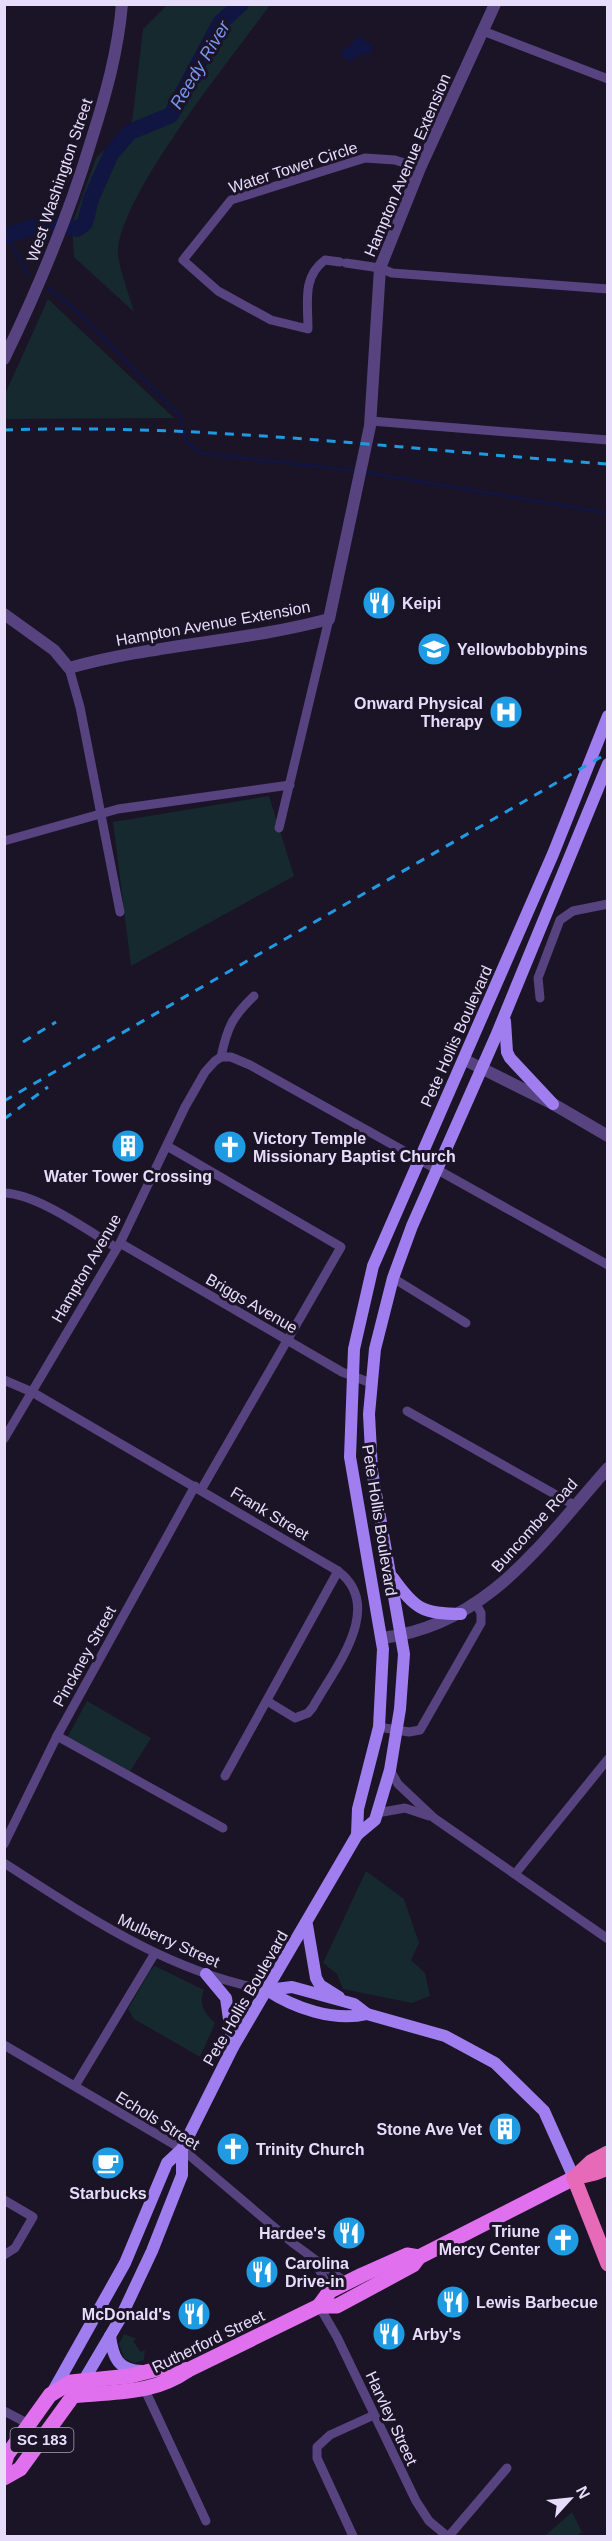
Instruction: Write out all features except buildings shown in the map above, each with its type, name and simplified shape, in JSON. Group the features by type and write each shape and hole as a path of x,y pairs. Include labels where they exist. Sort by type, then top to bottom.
{"highway":[{"name":"Rutherford Street","path":"574,2178 591,2162 608,2153"},
{"name":"Rutherford Street","path":"574,2178 595,2174 608,2168"},
{"path":"574,2178 608,2264"}],"main road":[{"name":"Pete Hollis Boulevard","path":"357,1835 358,1809 379,1727 382,1638 350,1457 354,1349 374,1266 553,854 608,716"},
{"name":"Pete Hollis Boulevard","path":"50,2395 125,2263 166,2163 182,2149 233,2047 307,1925 357,1835 375,1820 390,1770 398,1730 404,1654 372,1471 369,1424 375,1349 393,1278 436,1168 505,1013 608,764"},
{"path":"505,1013 507,1052 517,1068 553,1104"},
{"path":"392,1577 417,1607 436,1614 461,1614"},
{"path":"307,1925 311,1962 320,1985 367,2014 445,2036 495,2063 544,2111 574,2178"},
{"path":"206,1974 226,1998 233,2047"},
{"path":"267,1990 292,1987 354,2004"},
{"path":"267,1990 290,2005 352,2018 367,2014"},
{"name":"Pete Hollis Boulevard","path":"86,2379 152,2251 182,2175 182,2149"},
{"name":"Rutherford Street","path":"73,2396 145,2390 172,2381 188,2370 319,2306 337,2306 413,2265 419,2257 574,2178"},
{"name":"Rutherford Street","path":"319,2306 330,2291 407,2255 419,2257"},
{"path":"110,2336 112,2355 120,2365 131,2370 146,2372"},
{"name":"Rutherford Street","path":"50,2395 71,2382 86,2379 130,2376 170,2366 188,2370"},
{"name":"SC 183","path":"4,2478 20,2469 86,2379"},
{"name":"SC 183","path":"4,2465 7,2455 50,2395"}],"street":[{"name":"West Washington Street","path":"4,359 56,244 76,190 113,72 122,4"},
{"name":"Hampton Avenue Extension","path":"69,668 111,658 296,628 329,619 371,422 380,268 420,168 495,4"},
{"path":"483,30 608,79"},
{"name":"Water Tower Circle","path":"420,168 395,160 365,158 231,200 183,260 218,291 271,320 308,328 309,281 313,268 325,260 380,268 392,273 608,290"},
{"path":"371,422 608,440"},
{"path":"4,614 54,650 69,668 78,694 120,912"},
{"path":"279,828 329,619"},
{"path":"4,841 102,814 290,785"},
{"path":"540,998 538,978 560,920 573,911 608,904"},
{"path":"254,996 237,1012 227,1029 221,1057 231,1057 250,1065 608,1265"},
{"name":"Hampton Avenue","path":"4,1438 119,1246 185,1107 211,1065 221,1057"},
{"path":"465,1060 553,1104 608,1136"},
{"name":"Pinckney Street","path":"4,1844 57,1736 198,1488 341,1247 167,1146"},
{"name":"Briggs Avenue","path":"4,1193 20,1195 39,1204 119,1246 352,1377 371,1383"},
{"path":"393,1278 466,1323"},
{"name":"Frank Street","path":"4,1380 32,1392 198,1488 338,1571 350,1581 357,1598 356,1628 313,1707 301,1717 287,1714 267,1701"},
{"path":"407,1411 574,1505"},
{"name":"Buncombe Road","path":"382,1638 402,1635 461,1614 508,1580 608,1468"},
{"path":"225,1776 338,1571"},
{"path":"379,1727 414,1732 420,1730 481,1623 481,1613 476,1604"},
{"path":"57,1736 223,1828"},
{"path":"515,1874 608,1759"},
{"path":"390,1770 398,1784 434,1818 608,1939"},
{"path":"377,1813 405,1808 434,1818"},
{"name":"Mulberry Street","path":"4,1863 107,1929 155,1953 232,1983 267,1990"},
{"path":"75,2086 155,1953"},
{"name":"Echols Street","path":"4,2045 182,2149 313,2259 347,2283"},
{"path":"4,2200 33,2217 15,2248 4,2255"},
{"name":"Echols Street","path":"313,2259 330,2291"},
{"name":"Harvley Street","path":"319,2306 337,2337 416,2501 429,2521 448,2536"},
{"path":"145,2390 206,2521"},
{"path":"4,2411 29,2424"},
{"path":"353,2536 317,2458 317,2447 330,2435 374,2415"},
{"path":"448,2536 507,2468"}],"shaded area":[{"path":"167,5 270,5 158,160 124,224 118,256 134,312 74,257 72,224 96,158 132,122 143,29"},
{"path":"355,36 374,45 371,53 358,56 350,62 341,56 342,51 353,43"},
{"path":"48,299 174,418 5,419 5,394"},
{"path":"269,796 294,876 131,966 113,822"},
{"path":"87,1701 151,1738 129,1773 67,1738"},
{"path":"366,1871 404,1899 419,1943 411,1960 425,1973 430,1996 412,2003 343,1989 337,1974 323,1963"},
{"path":"155,1966 204,1990 202,2004 208,2016 215,2023 200,2057 134,2019 128,2009"},
{"path":"124,2334 137,2339 133,2341 141,2352 145,2350 144,2360 134,2363 124,2358 119,2344"},
{"path":"572,2512 582,2532 576,2536 545,2536"}],"waterway":[{"name":"Reedy River","path":"4,236 48,223 77,229 85,223 91,199 111,154 130,132 171,115 220,23 241,4"},
{"path":"4,236 28,274"},
{"path":"49,289 77,311 180,416 186,441 200,453 357,471"},
{"path":"364,472 608,513"}],"railway":[{"path":"4,430 155,430 231,434 608,464"},
{"path":"4,1101 608,753"},
{"path":"23,1042 56,1022"},
{"path":"4,1119 48,1087"}],"place":[{"name":"Keipi","path":"379,603"},
{"name":"Yellowbobbypins","path":"434,649"},
{"name":"Onward Physical Therapy","path":"506,712"},
{"name":"Water Tower Crossing","path":"128,1146"},
{"name":"Victory Temple Missionary Baptist Church","path":"230,1147"},
{"name":"Stone Ave Vet","path":"505,2129"},
{"name":"Trinity Church","path":"233,2149"},
{"name":"Starbucks","path":"108,2163"},
{"name":"Hardee's","path":"349,2233"},
{"name":"Triune Mercy Center","path":"563,2240"},
{"name":"Carolina Drive-in","path":"262,2272"},
{"name":"Lewis Barbecue","path":"453,2302"},
{"name":"McDonald's","path":"194,2314"},
{"name":"Arby's","path":"389,2334"}]}
